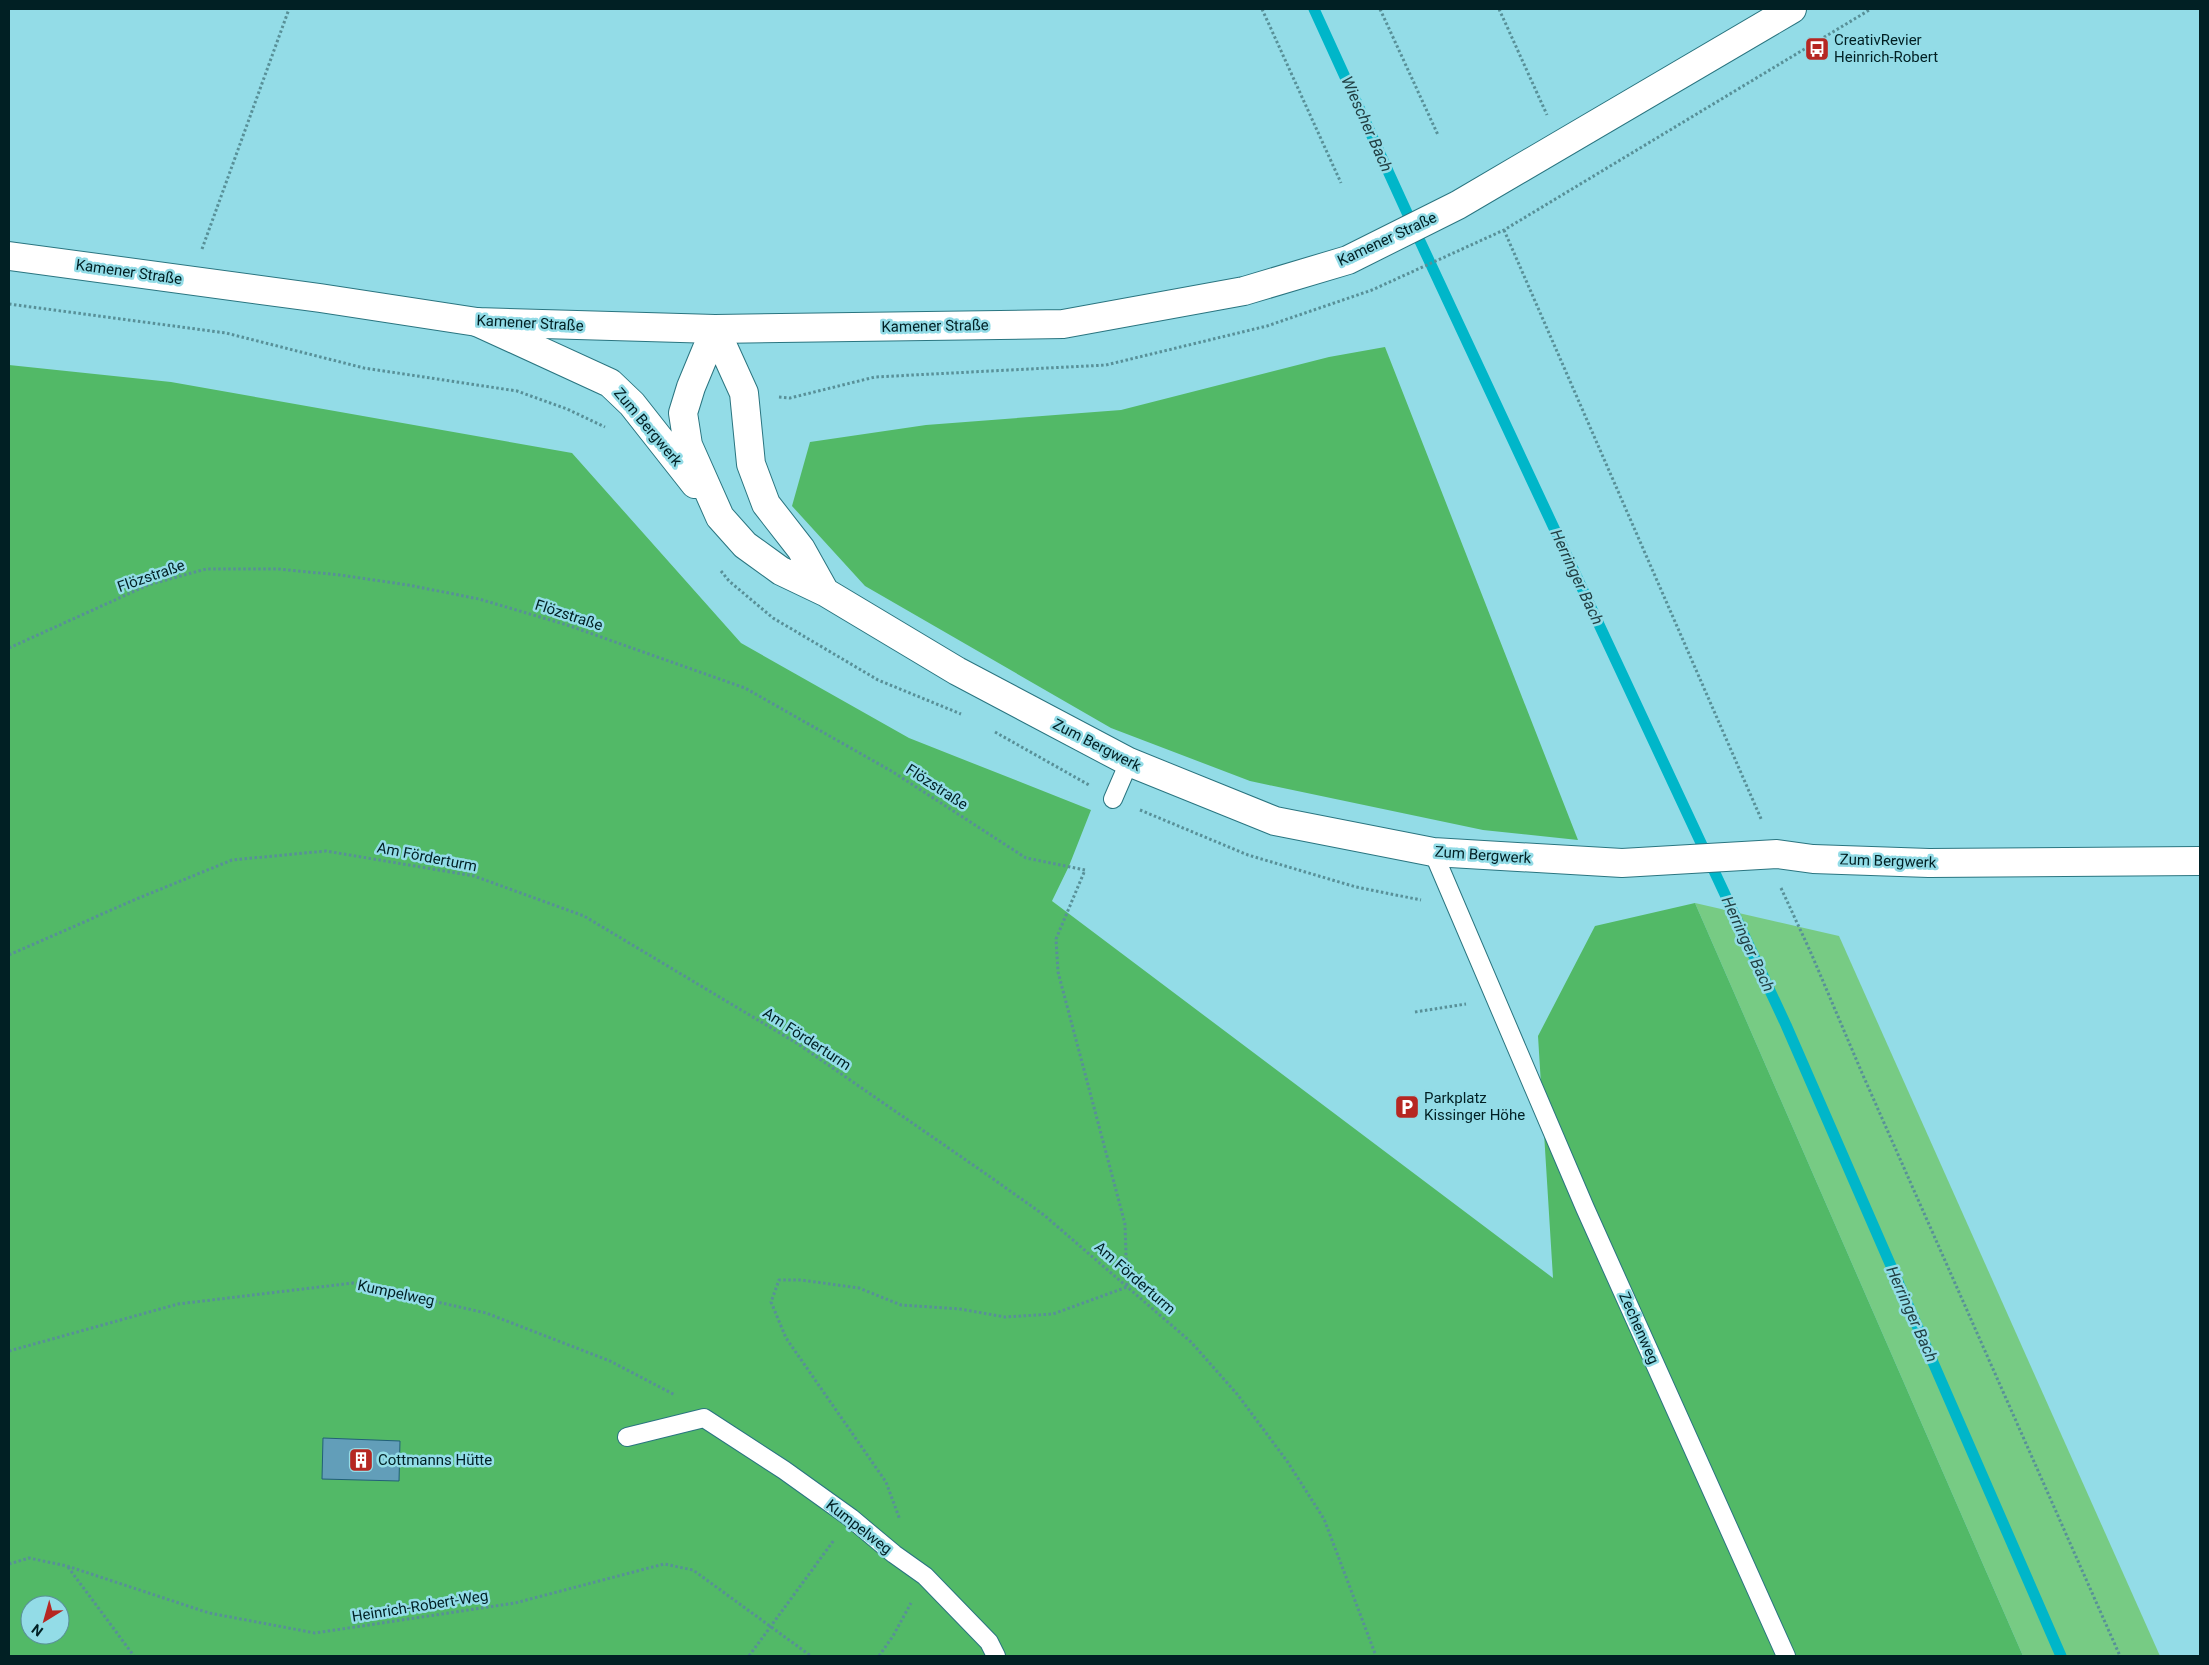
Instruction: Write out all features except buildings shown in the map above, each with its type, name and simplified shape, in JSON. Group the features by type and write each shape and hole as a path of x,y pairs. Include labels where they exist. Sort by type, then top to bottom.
{"street":[{"name":"Kamener Straße","path":"9,256 190,280 477,322 714,329 1063,324 1244,291 1348,260 1458,205 1792,9"},
{"name":"Zum Bergwerk","path":"477,322 610,383 636,410 720,517 745,545 781,571 824,592 957,671 1129,762 1275,821 1433,852 1622,864 1771,855 1813,859 1929,863 2200,861"},
{"name":"Zum Bergwerk","path":"714,329 683,413 688,445 720,517"},
{"path":"714,329 744,393 751,464 766,504 801,549 824,592"}],"lane":[{"path":"1113,799 1129,762"},
{"name":"Zechenweg","path":"1433,852 1585,1208 1786,1656"},
{"path":"627,1437 704,1418"},
{"name":"Kumpelweg","path":"704,1418 784,1470 925,1576 989,1642 996,1656"}],"path":[{"path":"190,280 289,9"},
{"path":"1262,9 1341,183"},
{"path":"1380,9 1438,135"},
{"path":"1499,9 1561,146"},
{"path":"744,393 790,398 875,377 1106,365 1267,326 1372,290 1504,230 1871,9"},
{"path":"1504,230 1862,1073 2120,1656"},
{"path":"9,304 226,333 364,368 517,391 568,409 616,432 636,410"},
{"name":"Flözstraße","path":"9,648 148,585 206,569 278,569 340,575 408,585 479,599 567,625 745,688 893,772 1026,858 1085,870 1056,939 1058,972 1125,1224 1127,1287"},
{"name":"Am Förderturm","path":"9,955 134,900 232,860 326,851 474,876 584,916 798,1044 1044,1215 1191,1342 1237,1394 1287,1461 1324,1519 1376,1656"},
{"path":"1415,1012 1495,999"},
{"path":"894,1554 904,1533 886,1482 786,1338 771,1302 779,1280 801,1280 859,1288 901,1305 960,1309 1005,1317 1053,1314 1127,1287"},
{"name":"Kumpelweg","path":"9,1351 178,1304 353,1283 486,1313 610,1361 672,1394 704,1418"},
{"path":"749,1656 850,1518"},
{"name":"Heinrich-Robert-Weg","path":"9,1564 29,1558 67,1566 209,1612 315,1633 516,1603 664,1564 693,1570 811,1656"},
{"path":"67,1566 134,1656"},
{"path":"879,1656 893,1636 925,1576"}],"green space":[{"path":"1385,347 1578,840 1483,830 1250,781 1111,728 865,586 792,506 810,442 926,425 1121,410 1329,357"},
{"path":"9,365 171,382 572,453 741,643 909,738 1091,810 1069,866 1052,901 1553,1278 1538,1036 1595,926 1695,903 2023,1656 9,1656"},
{"path":"1695,903 1839,936 2160,1656 2023,1656"}],"waterway":[{"name":"Herringer Bach","path":"1314,9 1419,239 1786,1025 2061,1656"}],"place":[{"name":"CreativRevier Heinrich-Robert","path":"1817,49"},
{"name":"Parkplatz Kissinger Höhe","path":"1407,1107"},
{"name":"Cottmanns Hütte","path":"361,1460"}],"water label":[{"name":"Wiescher Bach","path":"1367,124"}]}
